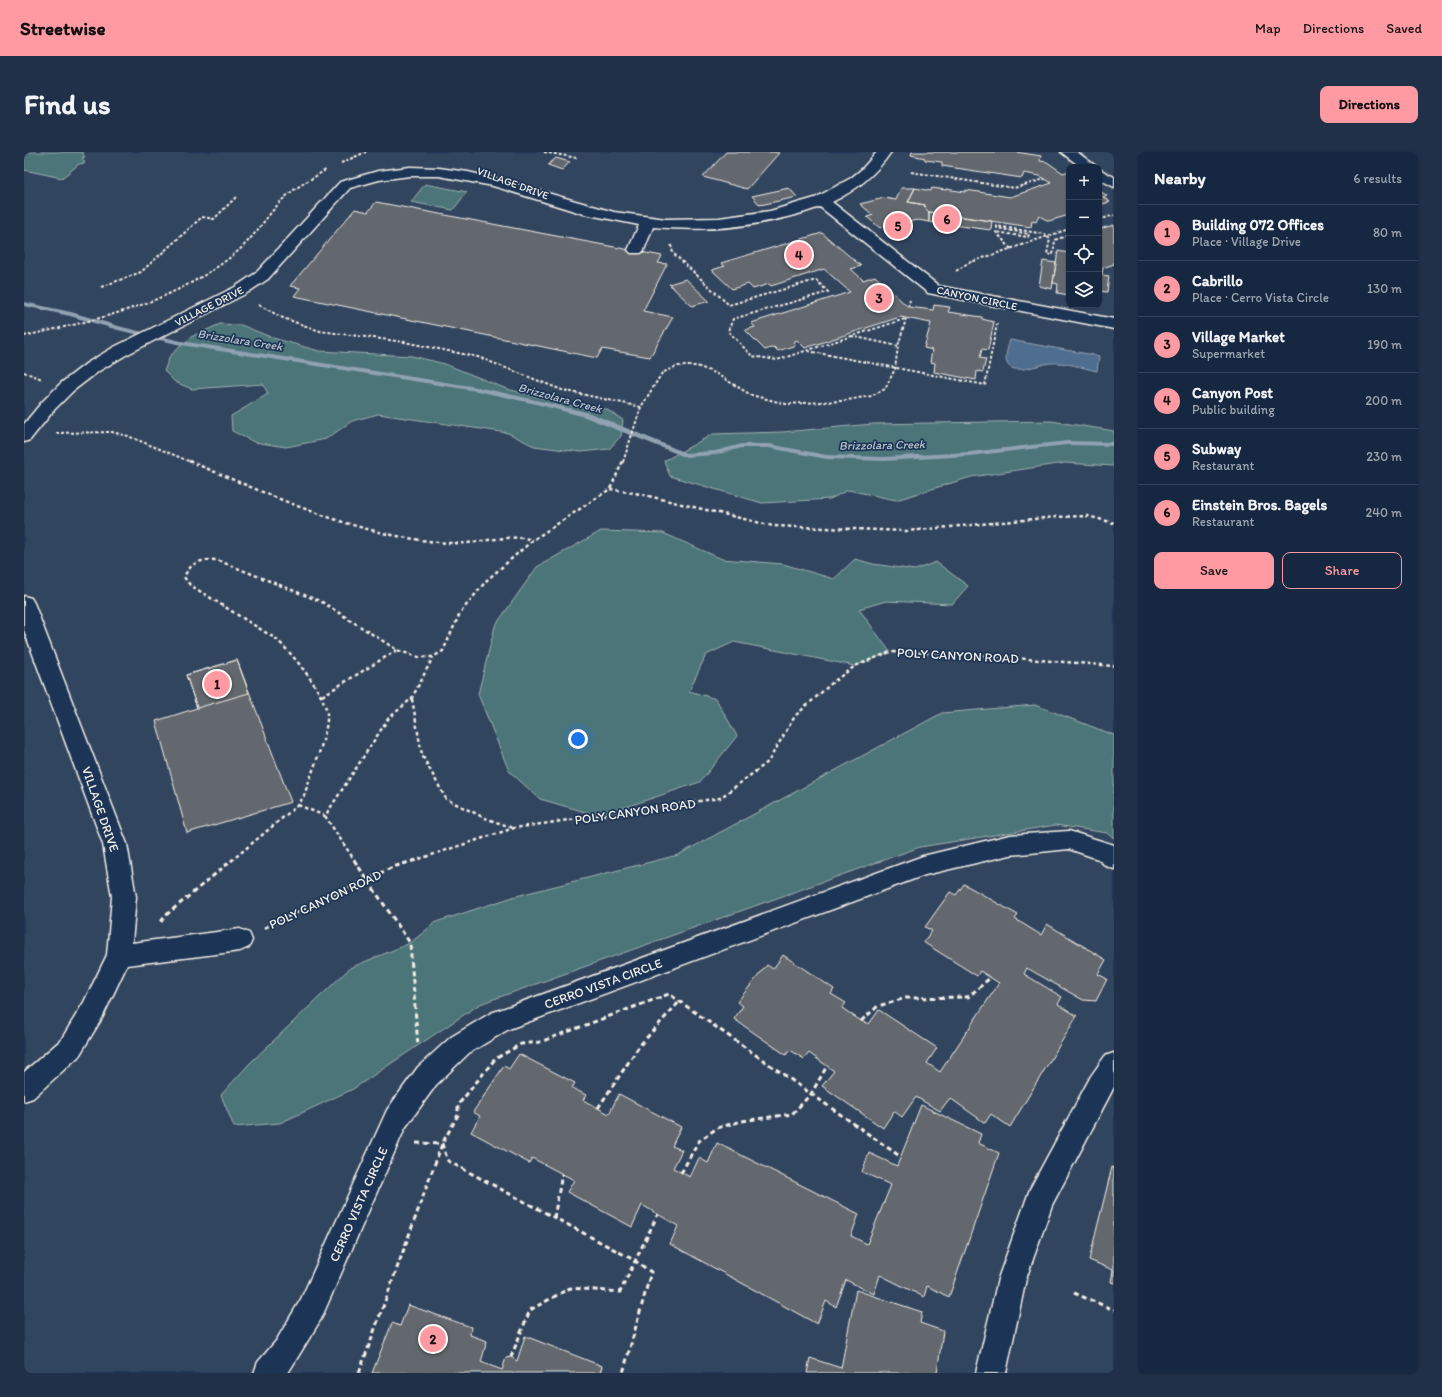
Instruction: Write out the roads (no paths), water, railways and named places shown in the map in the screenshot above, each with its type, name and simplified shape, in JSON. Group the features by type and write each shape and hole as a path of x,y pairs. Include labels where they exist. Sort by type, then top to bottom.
{"street":[{"name":"VILLAGE DRIVE","path":"26,434 48,406 67,387 93,367 120,351 241,290 262,276 345,185 366,174 398,164 430,161 454,163 481,170 589,211 648,221 694,224 723,223 755,219 805,207 821,200 844,189 863,177 876,164 884,152"},
{"path":"1068,152 1086,164"},
{"path":"1102,175 1114,183"},
{"name":"CANYON CIRCLE","path":"821,200 934,290 1114,324"},
{"path":"636,250 648,221"},
{"name":"VILLAGE DRIVE","path":"24,602 115,844 124,896 119,955 93,1010 70,1048 24,1089"},
{"name":"CERRO VISTA CIRCLE","path":"269,1373 286,1351 311,1309 396,1119 427,1076 460,1045 500,1021 923,866 1010,845 1069,840 1106,852 1114,859"},
{"path":"119,955 146,953 240,940"},
{"path":"991,1373 1012,1279 1040,1199 1100,1085 1114,1065"}],"waterway":[{"name":"Brizzolara Creek","path":"24,304 71,314 120,329 181,343 477,389 536,402 587,415 685,455 715,453 742,446 769,446 826,457 884,459 969,454 1067,443 1114,444"}],"place":[{"name":"Einstein Bros. Bagels","path":"947,219"},
{"name":"Subway","path":"898,226"},
{"name":"Canyon Post","path":"799,255"},
{"name":"Village Market","path":"879,298"},
{"name":"Building 072 Offices","path":"217,684"},
{"name":"Cabrillo","path":"433,1339"}]}
